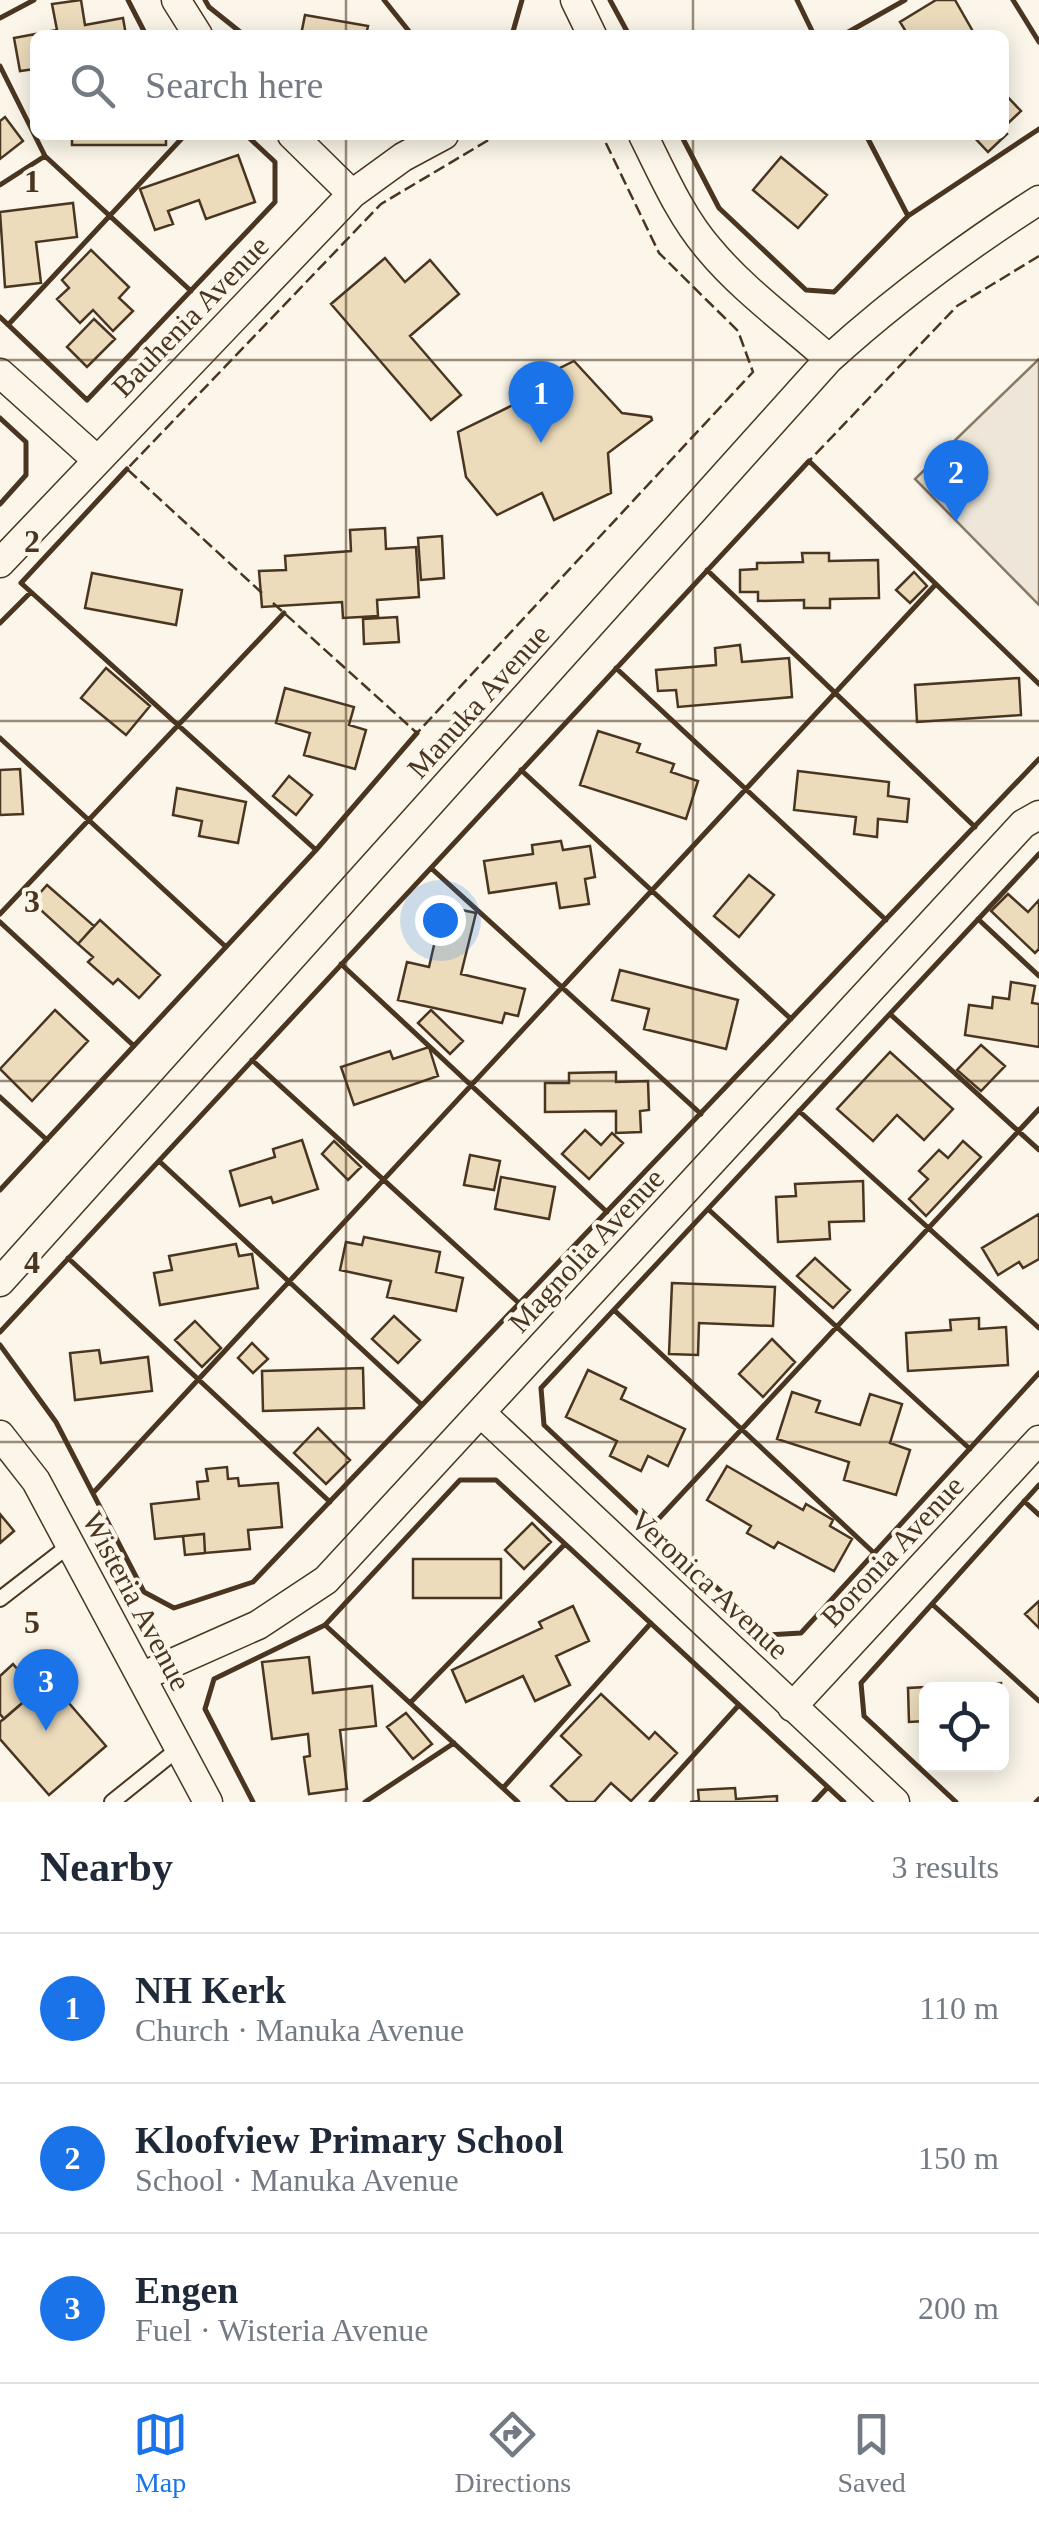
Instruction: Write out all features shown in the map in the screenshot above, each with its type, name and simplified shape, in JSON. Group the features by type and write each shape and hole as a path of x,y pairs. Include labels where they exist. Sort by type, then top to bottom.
{"street":[{"path":"176,0 195,30"},
{"path":"574,0 589,30"},
{"path":"297,140 352,194"},
{"name":"Bauhenia Avenue","path":"0,563 352,194 402,157 434,140"},
{"path":"645,140 706,247 829,359"},
{"name":"Manuka Avenue","path":"0,1282 829,359 887,306 958,252 1039,200"},
{"path":"0,372 97,460"},
{"name":"Magnolia Avenue","path":"141,1677 258,1625 326,1580 1023,824 1039,815"},
{"name":"Veronica Avenue","path":"481,1413 895,1802"},
{"name":"Wisteria Avenue","path":"0,1435 36,1480 208,1802"},
{"name":"Boronia Avenue","path":"792,1707 1039,1440"}],"lane":[{"path":"0,1599 70,1544"},
{"path":"112,1802 178,1749"}],"shaded area":[{"path":"1039,359 1039,605 915,479"}],"building":[{"path":"81,0 85,25 123,18 125,30 57,30 52,4"},
{"path":"936,0 955,0 972,30 905,30 900,22"},
{"path":"305,15 368,26 367,30 302,30"},
{"path":"30,35 30,70 20,71 14,38"},
{"path":"1009,98 1021,111 1009,122"},
{"path":"5,117 23,141 0,159 0,121"},
{"path":"72,140 166,140 166,145 72,145"},
{"path":"977,140 1001,140 988,152"},
{"path":"238,155 255,202 206,219 199,200 168,211 173,224 155,230 140,189"},
{"path":"781,157 827,195 798,228 753,190"},
{"path":"73,203 77,237 36,242 41,283 5,287 0,212"},
{"path":"91,250 129,287 119,298 133,311 113,331 93,310 80,323 57,299 69,288 62,280"},
{"path":"385,258 405,282 430,260 459,294 410,336 461,395 431,420 331,304"},
{"path":"94,319 115,339 87,367 67,347"},
{"path":"574,361 622,413 652,420 608,453 611,493 554,520 542,493 497,515 466,477 458,432 562,381 560,368"},
{"path":"385,528 386,549 416,547 419,597 377,600 378,616 343,618 342,602 262,607 259,571 286,570 285,556 351,551 350,530"},
{"path":"442,536 444,578 421,580 418,538"},
{"path":"802,553 829,553 829,561 878,560 879,598 830,599 830,608 804,608 804,600 758,601 758,592 740,592 740,570 757,569 757,563 803,562"},
{"path":"914,572 927,586 910,603 896,590"},
{"path":"92,573 182,590 176,625 85,608"},
{"path":"397,617 399,642 364,644 363,619"},
{"path":"740,645 742,662 789,658 792,697 678,707 676,690 658,691 656,670 716,665 715,648"},
{"path":"106,668 150,706 126,735 81,698"},
{"path":"1019,678 1021,715 917,722 915,685"},
{"path":"285,688 354,707 349,725 366,730 355,769 304,755 310,733 276,723"},
{"path":"598,731 640,744 637,752 674,764 671,772 698,781 686,819 580,785"},
{"path":"20,769 23,814 0,815 0,770"},
{"path":"798,771 889,782 888,796 909,799 907,822 878,819 877,837 854,834 856,817 794,810"},
{"path":"289,776 312,795 296,815 273,796"},
{"path":"177,788 246,802 238,843 199,836 202,821 173,815"},
{"path":"561,841 563,850 590,846 595,877 585,879 589,904 560,908 556,883 489,893 484,861 533,854 532,845"},
{"path":"749,875 774,895 739,937 714,916"},
{"path":"47,885 94,926 78,944 32,902"},
{"path":"1008,894 1028,912 1039,900 1039,949 1035,953 991,911"},
{"path":"443,906 476,913 461,974 525,989 518,1016 505,1013 502,1023 398,1000 407,962 429,967"},
{"path":"100,920 160,975 139,998 118,979 113,984 88,962 93,957 78,944"},
{"path":"620,970 738,1000 726,1049 644,1029 649,1009 612,1000"},
{"path":"1011,982 1035,986 1032,1003 1039,1004 1039,1047 965,1035 969,1005 992,1008 993,997 1009,999"},
{"path":"55,1010 88,1041 32,1101 0,1069"},
{"path":"431,1010 463,1041 450,1054 418,1023"},
{"path":"981,1045 1005,1066 981,1091 957,1070"},
{"path":"429,1047 438,1076 354,1105 341,1067 390,1051 393,1059"},
{"path":"890,1052 953,1109 924,1140 897,1115 873,1141 837,1109"},
{"path":"616,1072 616,1082 648,1081 649,1110 640,1111 641,1132 616,1133 616,1111 545,1112 545,1083 569,1083 569,1073"},
{"path":"585,1130 601,1145 612,1133 623,1143 589,1179 562,1154"},
{"path":"302,1140 318,1189 273,1203 271,1197 240,1206 230,1171 275,1157 273,1149"},
{"path":"334,1141 361,1167 348,1180 322,1154"},
{"path":"963,1141 981,1157 926,1216 909,1199 928,1179 919,1171 939,1150 948,1158"},
{"path":"470,1155 500,1161 494,1190 464,1185"},
{"path":"501,1177 555,1187 549,1219 495,1209"},
{"path":"863,1181 864,1221 829,1222 830,1239 778,1242 776,1197 796,1196 795,1184"},
{"path":"1039,1214 1039,1259 1023,1268 1019,1262 998,1275 982,1248"},
{"path":"364,1237 440,1252 436,1272 463,1278 456,1311 387,1297 391,1281 340,1270 346,1242 362,1245"},
{"path":"236,1244 239,1256 252,1254 258,1288 160,1305 154,1273 172,1270 169,1256"},
{"path":"815,1258 850,1290 833,1308 797,1276"},
{"path":"672,1283 775,1287 773,1326 699,1323 698,1355 669,1354"},
{"path":"394,1316 420,1340 398,1363 372,1339"},
{"path":"979,1318 979,1329 1006,1327 1008,1365 908,1371 906,1333 951,1330 950,1320"},
{"path":"195,1321 221,1348 202,1367 175,1340"},
{"path":"772,1339 795,1362 763,1397 739,1374"},
{"path":"252,1343 268,1359 253,1373 238,1358"},
{"path":"99,1350 101,1363 148,1357 152,1391 75,1400 70,1353"},
{"path":"363,1368 364,1408 263,1411 262,1371"},
{"path":"588,1370 626,1388 621,1399 685,1429 668,1466 648,1456 641,1471 610,1456 617,1441 566,1417"},
{"path":"792,1392 820,1401 816,1412 860,1425 870,1394 902,1404 890,1443 910,1450 896,1495 844,1480 849,1462 777,1439"},
{"path":"318,1428 350,1460 326,1484 294,1453"},
{"path":"727,1466 803,1510 806,1504 833,1520 830,1526 852,1539 834,1571 778,1542 774,1548 747,1533 751,1526 707,1500"},
{"path":"227,1467 228,1479 238,1478 239,1486 278,1483 282,1527 248,1530 250,1549 205,1553 204,1534 155,1539 151,1504 199,1499 197,1482 208,1481 206,1469"},
{"path":"0,1514 14,1531 0,1543"},
{"path":"532,1523 551,1542 524,1569 505,1550"},
{"path":"204,1534 205,1553 185,1555 183,1536"},
{"path":"413,1559 501,1559 501,1598 413,1598"},
{"path":"1039,1601 1039,1628 1025,1614"},
{"path":"573,1606 589,1641 556,1656 570,1685 535,1701 523,1676 466,1702 452,1670 542,1628 539,1622"},
{"path":"309,1657 313,1693 372,1686 376,1726 340,1730 347,1789 309,1794 304,1757 310,1756 308,1734 272,1739 262,1662"},
{"path":"13,1664 36,1691 4,1719 0,1714 0,1676"},
{"path":"49,1680 106,1746 49,1795 0,1739 0,1722"},
{"path":"919,1687 919,1721 909,1722 908,1688"},
{"path":"601,1694 649,1739 655,1732 677,1753 631,1801 611,1783 594,1802 568,1802 551,1786 581,1755 561,1736"},
{"path":"406,1713 432,1744 413,1759 387,1727"},
{"path":"735,1788 736,1799 777,1796 777,1802 690,1802 699,1801 698,1790"}],"fence":[{"path":"262,593 127,469 381,204 489,140"},
{"path":"273,603 417,733 753,372 738,331 659,253 604,140"},
{"path":"1039,256 957,306 809,461 1039,684"}],"wall":[{"path":"0,18 34,0"},
{"path":"128,0 143,30"},
{"path":"205,0 238,30"},
{"path":"384,0 408,30"},
{"path":"513,30 522,0"},
{"path":"610,0 626,30"},
{"path":"797,0 812,30"},
{"path":"852,30 905,0"},
{"path":"1013,0 1039,42"},
{"path":"0,66 30,126"},
{"path":"684,140 719,208 806,290 834,292 908,216 1039,129"},
{"path":"37,140 45,156 191,291"},
{"path":"8,325 180,140"},
{"path":"0,317 87,400 275,202 275,162 251,140"},
{"path":"869,140 908,216"},
{"path":"0,185 45,156"},
{"path":"0,418 26,442 26,475 0,504"},
{"path":"0,1332 809,461 1039,684"},
{"path":"0,623 31,592 21,583 127,469"},
{"path":"707,570 975,827"},
{"path":"93,1493 936,584"},
{"path":"31,592 316,850"},
{"path":"0,914 284,613"},
{"path":"616,668 886,920"},
{"path":"0,1190 316,850 417,733"},
{"path":"0,738 226,947"},
{"path":"0,1345 56,1422 144,1592 174,1608 253,1582 1039,759"},
{"path":"521,770 791,1019"},
{"path":"1039,854 541,1388 544,1425 767,1635 801,1633 1039,1373"},
{"path":"431,868 701,1114"},
{"path":"978,919 1039,976"},
{"path":"0,922 134,1046"},
{"path":"341,964 607,1212"},
{"path":"890,1014 1039,1150"},
{"path":"252,1060 520,1304"},
{"path":"0,1097 47,1140"},
{"path":"651,1527 1039,1109"},
{"path":"799,1111 1039,1328"},
{"path":"159,1161 422,1405"},
{"path":"708,1209 970,1449"},
{"path":"68,1258 330,1502"},
{"path":"614,1310 874,1553"},
{"path":"253,1802 205,1709 214,1679 325,1625 460,1480 496,1480 844,1802"},
{"path":"956,1802 864,1716 861,1683 1039,1485"},
{"path":"1024,1501 1039,1515"},
{"path":"410,1703 565,1544"},
{"path":"932,1604 1039,1701"},
{"path":"503,1788 651,1623"},
{"path":"325,1625 518,1802"},
{"path":"651,1802 739,1705"},
{"path":"365,1802 454,1743"},
{"path":"814,1802 828,1787"},
{"path":"1036,1802 1039,1799"}],"place":[{"name":"NH Kerk","path":"541,443"},
{"name":"Kloofview Primary School","path":"956,522"},
{"name":"Engen","path":"46,1731"}]}
